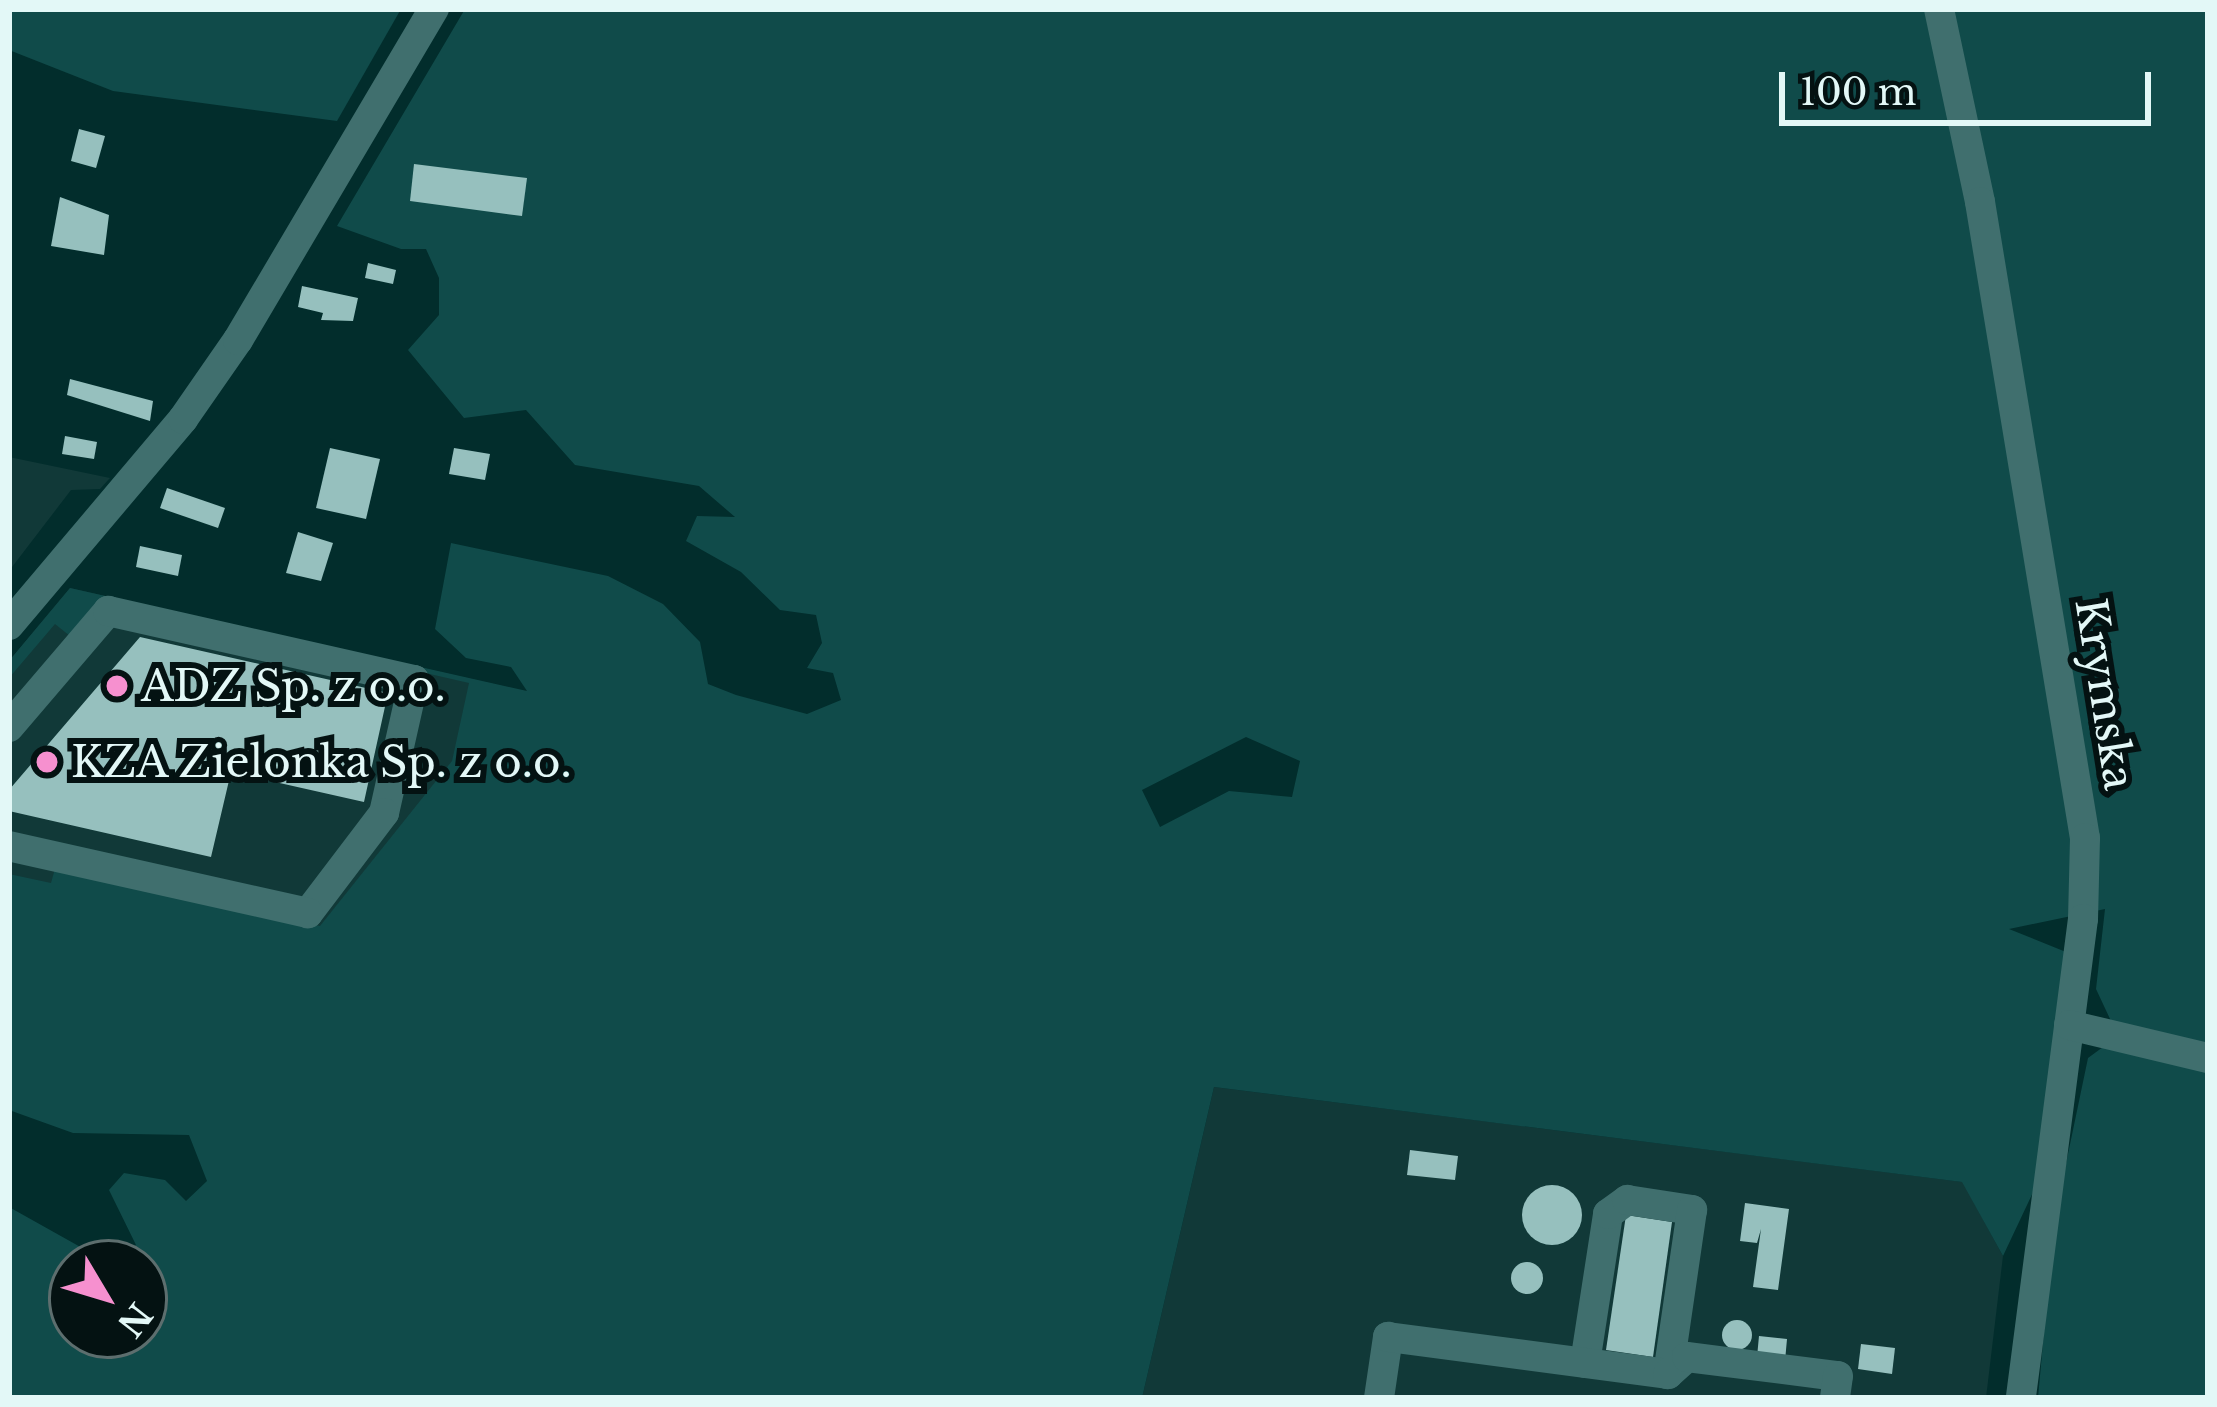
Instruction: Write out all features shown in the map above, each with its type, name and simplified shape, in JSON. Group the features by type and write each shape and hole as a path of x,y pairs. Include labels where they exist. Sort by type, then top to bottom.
{"street":[{"path":"9,625 170,435 238,340 434,9"},
{"name":"Krymska","path":"1939,9 1980,202 2085,838 2069,1024 2021,1398"},
{"path":"9,727 108,610 414,680 384,813 308,913 9,846"},
{"path":"2069,1024 2208,1058"},
{"path":"1585,1363 1608,1214 1627,1200 1692,1210 1668,1374"},
{"path":"1379,1398 1388,1336 1668,1374 1687,1357 1838,1376 1835,1398"}],"shaded area":[{"path":"9,9 401,9 337,121 113,91 9,50"},
{"path":"465,9 2208,9 2208,1398 2038,1398 2054,1221 2088,1058 2118,1036 2096,989 2105,909 2009,929 2066,952 2036,1186 2003,1256 1962,1182 1214,1087 1142,1398 9,1398 9,1207 66,1239 48,1239 48,1359 168,1359 168,1239 133,1239 109,1190 124,1173 165,1180 186,1201 207,1181 189,1135 73,1133 9,1110 9,874 51,883 56,865 320,926 452,761 469,683 102,599 70,636 55,624 9,678 9,661 70,588 527,691 511,667 466,658 435,629 451,543 608,576 663,604 700,642 708,684 807,714 841,700 833,673 807,668 822,643 816,615 780,610 741,572 686,541 697,516 735,517 699,486 575,465 526,410 464,418 408,350 439,315 439,278 426,249 401,249 337,226","holes":["1246,737 1300,761 1292,797 1229,791 1160,827 1142,790"]},
{"path":"9,457 110,478 100,489 71,490 9,571"},
{"path":"70,588 529,692 332,945 9,909 9,661"},
{"path":"1214,1087 1963,1182 2003,1256 1986,1398 1142,1398"}],"building":[{"path":"79,129 105,136 96,168 71,161"},
{"path":"414,164 527,178 522,216 410,201"},
{"path":"60,197 109,215 104,255 51,246"},
{"path":"368,263 396,270 393,284 365,278"},
{"path":"302,286 358,298 353,321 321,320 323,313 298,307"},
{"path":"70,379 153,401 150,421 67,395"},
{"path":"65,436 97,442 94,459 62,454"},
{"path":"330,448 380,459 366,519 316,508"},
{"path":"454,448 490,454 485,480 449,474"},
{"path":"167,488 225,508 218,528 160,508"},
{"path":"298,532 333,543 321,581 286,573"},
{"path":"140,546 182,555 178,576 136,567"},
{"path":"140,637 388,693 364,802 231,772 211,857 9,811 9,790"},
{"path":"1410,1150 1458,1156 1455,1180 1407,1175"},
{"path":"1552,1185 1573,1194 1582,1215 1573,1236 1552,1245 1531,1236 1522,1215 1531,1194"},
{"path":"1745,1203 1789,1209 1778,1290 1753,1287 1761,1229 1757,1243 1740,1241"},
{"path":"1626,1215 1672,1222 1653,1357 1606,1350"},
{"path":"1527,1262 1538,1267 1543,1278 1538,1289 1527,1294 1516,1289 1511,1278 1516,1267"},
{"path":"1737,1320 1748,1324 1752,1335 1748,1346 1737,1350 1726,1346 1722,1335 1726,1324"},
{"path":"1759,1336 1787,1339 1785,1361 1757,1357"},
{"path":"1861,1344 1895,1348 1892,1374 1858,1369"}],"place":[{"name":"ADZ Sp. z o.o.","path":"117,686"},
{"name":"KZA Zielonka Sp. z o.o.","path":"47,762"}]}
